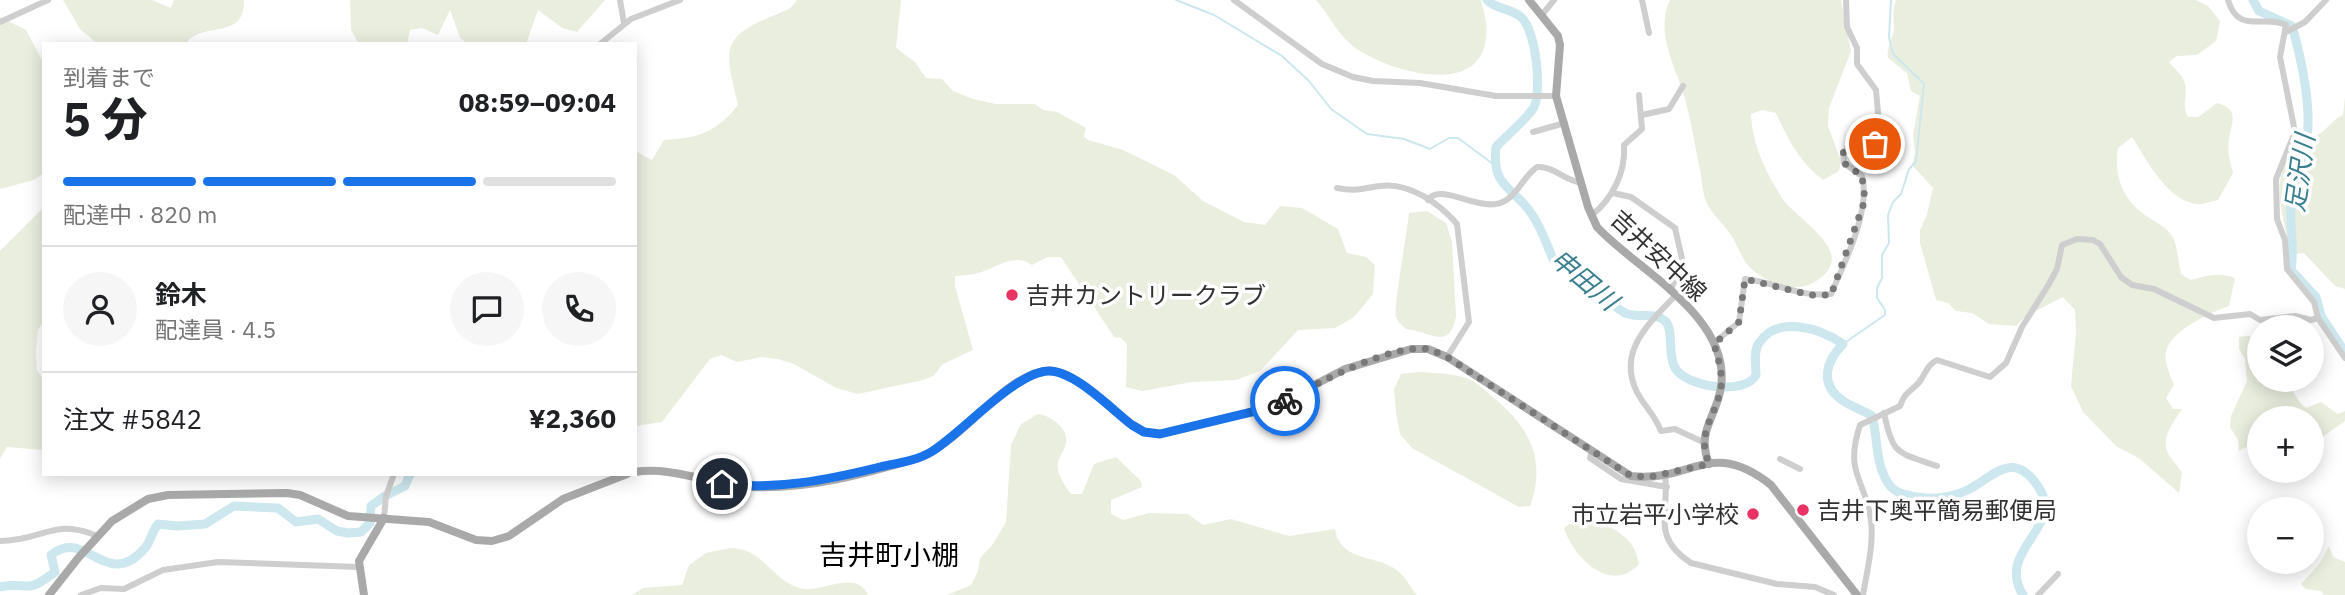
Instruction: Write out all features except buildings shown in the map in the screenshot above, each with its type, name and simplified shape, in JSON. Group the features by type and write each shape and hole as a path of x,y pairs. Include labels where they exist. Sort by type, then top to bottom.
{"main road":[{"name":"吉井安中線","path":"1529,0 1558,36 1560,44 1552,96 1564,123 1591,216 1609,241 1698,317 1714,344 1721,379 1718,398 1703,442"},
{"path":"637,472 657,472 722,484 771,487 811,483 902,462 930,453 1026,377 1046,371 1066,373 1132,425 1144,432 1160,434 1272,407 1345,369 1411,349 1428,349 1447,357 1631,476 1649,477 1709,464 1731,463 1771,485 1856,595"},
{"path":"1703,442 1709,464"},
{"path":"49,595 97,536 129,509 148,499 168,495 287,493 300,495 348,516 429,522 476,540 492,541 509,536 563,499 621,476"},
{"path":"364,595 359,567 384,518"}],"street":[{"path":"0,22 48,0"},
{"path":"620,0 624,23"},
{"path":"602,42 624,23 680,0"},
{"path":"1234,0 1322,64 1344,74 1373,81 1420,83 1483,94 1552,96"},
{"path":"1541,16 1554,0"},
{"path":"1642,0 1649,33"},
{"path":"1714,344 1739,322 1745,279 1823,296 1831,295 1843,267 1865,200 1862,176 1844,163 1843,153 1847,149 1871,147 1875,144 1879,124 1875,90 1857,64 1857,48 1847,27 1846,0"},
{"path":"2228,0 2232,13 2248,22 2285,24 2286,32 2280,57 2295,131 2276,179 2277,219 2285,240 2287,270 2314,302 2317,315"},
{"path":"2286,32 2305,22 2326,0"},
{"path":"1642,115 1669,109 1683,86"},
{"path":"1591,216 1613,193 1624,161 1624,145 1641,131 1639,95"},
{"path":"1533,132 1564,123"},
{"path":"1428,200 1434,193 1441,192 1481,204 1498,204 1513,195 1537,167 1549,169 1566,179 1582,183"},
{"path":"1336,188 1368,191 1380,186 1402,187 1428,200 1454,220 1459,230 1469,322 1447,357"},
{"path":"1613,193 1631,197 1675,228 1683,263 1673,293 1639,336 1630,363 1641,399 1653,412 1661,431 1675,429 1703,442"},
{"path":"1863,595 1871,542 1871,521 1852,458 1860,425 1900,406 1906,391 1916,385 1924,372 1937,360 1990,377 2001,370 2057,269 2062,245 2077,239 2093,240 2099,244 2121,277 2132,285 2154,289 2214,318 2252,315"},
{"path":"2324,327 2345,358"},
{"path":"1884,414 1893,446 1899,452 1937,466"},
{"path":"1592,452 1590,458 1621,479 1667,487"},
{"path":"1780,459 1800,469"},
{"path":"1665,474 1667,487 1663,530 1676,552 1691,563 1777,584 1815,587 1834,595"},
{"path":"384,518 386,496 393,476"},
{"path":"0,541 16,541 65,527 79,528 97,536"},
{"path":"81,595 101,589 124,589 163,570 218,562 359,567"},
{"path":"2038,595 2059,574"}],"shaded area":[{"path":"63,0 152,0 171,8 174,0 244,0 242,13 237,21 230,26 202,33 188,42 96,42 80,29"},
{"path":"350,0 605,0 577,32 562,28 538,10 527,42 465,42 460,38 450,10 438,35 422,28 410,30 407,42 358,42 351,30"},
{"name":"吉井カントリークラブ","path":"797,0 901,0 896,48 915,62 926,78 942,79 953,91 973,99 996,104 1035,104 1043,110 1057,112 1086,128 1084,136 1088,140 1123,150 1174,175 1203,201 1244,222 1265,225 1280,206 1302,208 1338,229 1347,253 1366,257 1375,265 1373,294 1354,317 1335,328 1298,330 1260,371 1236,380 1192,382 1142,391 1126,387 1127,344 1121,338 1114,337 1061,257 1048,257 1032,265 1025,261 1012,260 978,273 955,276 955,286 973,350 943,364 933,376 858,394 836,388 794,364 778,359 762,357 737,362 721,355 710,359 662,422 637,426 637,152 652,160 664,140 697,135 722,122 738,105 729,59 735,40 756,23 793,6"},
{"path":"1316,0 1481,0 1486,37 1480,56 1468,68 1451,74 1411,71 1390,65 1350,44"},
{"path":"1670,0 1841,0 1851,51 1829,108 1828,126 1841,161 1839,171 1823,180 1795,150 1776,113 1762,110 1751,114 1757,147 1776,188 1782,198 1830,249 1832,261 1827,272 1813,283 1787,286 1760,276 1747,264 1731,235 1708,206 1684,94 1666,41 1664,27"},
{"path":"1896,0 2196,0 2208,6 2220,21 2216,41 2197,55 2177,56 2169,62 2184,81 2188,117 2198,117 2217,103 2232,113 2228,148 2233,173 2218,200 2196,204 2175,195 2158,177 2132,137 2118,148 2117,157 2120,183 2128,199 2172,236 2181,274 2191,280 2213,275 2235,278 2229,306 2183,330 2169,344 2166,352 2174,385 2166,398 2173,409 2182,409 2169,431 2166,443 2169,455 2182,473 2179,493 2140,459 2116,446 2083,412 2071,386 2076,331 2075,310 2063,297 2026,316 2016,326 1989,324 1972,313 1956,311 1948,303 1936,300 1920,243 1920,230 1927,215 1933,188 1912,165 1915,153 1913,134 1920,96 1911,91 1907,73 1888,58"},
{"path":"0,17 26,30 42,60 42,174 34,180 0,189"},
{"path":"2345,97 2345,289 2335,286 2304,253 2291,254 2280,203 2280,189 2284,164 2291,153 2343,115"},
{"path":"42,209 42,323 38,330 36,352 37,370 42,378 42,450 7,447 0,459 0,251"},
{"path":"1427,211 1446,223 1452,241 1456,316 1449,334 1437,337 1406,329 1396,316 1409,213"},
{"path":"2247,336 2247,381 2245,359 2239,349 2239,337"},
{"path":"1418,372 1452,375 1471,380 1506,408 1525,432 1535,459 1535,489 1530,506 1519,507 1412,448 1400,434 1394,389 1401,374"},
{"path":"2247,381 2247,392 2293,392 2304,406 2247,406 2247,447 2239,451 2238,440 2230,427 2231,416"},
{"path":"2321,402 2338,414 2345,411 2345,421 2324,436 2324,406 2311,406"},
{"path":"1038,414 1053,420 1065,432 1066,443 1058,470 1071,494 1082,494 1094,464 1116,457 1141,481 1142,487 1111,500 1111,514 1123,520 1149,513 1188,514 1203,525 1231,519 1289,536 1335,529 1345,548 1392,567 1402,575 1417,595 947,595 971,585 978,571 980,558 993,544 1006,522 1011,445 1021,424"},
{"path":"1590,521 1608,526 1628,540 1639,564 1628,573 1617,576 1595,569 1585,561 1576,551 1564,528 1571,523"},
{"path":"2329,546 2333,557 2345,562 2345,595 2324,595 2321,591 2306,589 2301,584 2310,574 2324,574 2324,555"},
{"path":"730,548 752,554 793,586 811,589 847,582 863,587 868,595 632,595 643,588 682,585 689,565 706,553"}],"waterway":[{"path":"1176,0 1214,15 1282,56 1309,81 1331,109 1367,134 1404,139 1430,149 1449,138 1458,138 1497,167"},
{"name":"申田川","path":"1487,0 1521,17 1534,47 1537,74 1534,107 1496,147 1495,161 1500,179 1535,218 1553,259 1581,269 1611,302 1625,313 1657,317 1666,322 1670,331 1671,356 1675,368 1681,375 1703,384 1728,387 1750,382 1756,375 1757,346 1767,334 1777,329 1812,329 1843,344 1829,365 1830,387 1845,402 1872,416 1884,475 1890,486 1900,493 1923,498 1945,497 1967,490 2007,468 2023,470 2039,488 2045,502 2044,515 2017,565 2017,579 2023,595"},
{"path":"1843,344 1885,315 1885,310 1877,298 1877,288 1882,278 1882,255 1889,243 1888,215 1893,202 1901,194 1909,169 1916,162 1924,84 1893,54 1889,37 1891,0"},
{"name":"足沢川","path":"2253,0 2259,11 2292,26 2305,84 2308,130 2291,201 2291,270 2316,297 2321,316 2345,352"},
{"path":"0,587 32,586 42,581 55,572 51,555 63,548 75,548 107,562 119,564 131,560 145,548 158,524 205,524 234,506 278,508 296,522 318,519 337,531 361,532 370,523 371,506 405,486 409,476"}],"way so far":[{"path":"1285,401 1345,369 1411,349 1428,349 1447,357 1623,473 1649,477 1709,464 1702,446 1721,388 1721,367 1714,344 1739,322 1742,316 1745,279 1810,295 1831,295 1865,200 1862,176 1844,163 1843,153 1847,149 1861,149 1875,144"}],"place":[{"name":"吉井カントリークラブ","path":"1012,295"},
{"name":"吉井下奥平簡易郵便局","path":"1803,510"},
{"name":"市立岩平小学校","path":"1753,514"}],"district":[{"name":"吉井町小棚","path":"889,554"}],"route":[{"path":"722,484 771,487 811,483 921,457 939,447 1026,377 1046,371 1066,373 1144,432 1160,434 1272,407 1285,401"}]}
